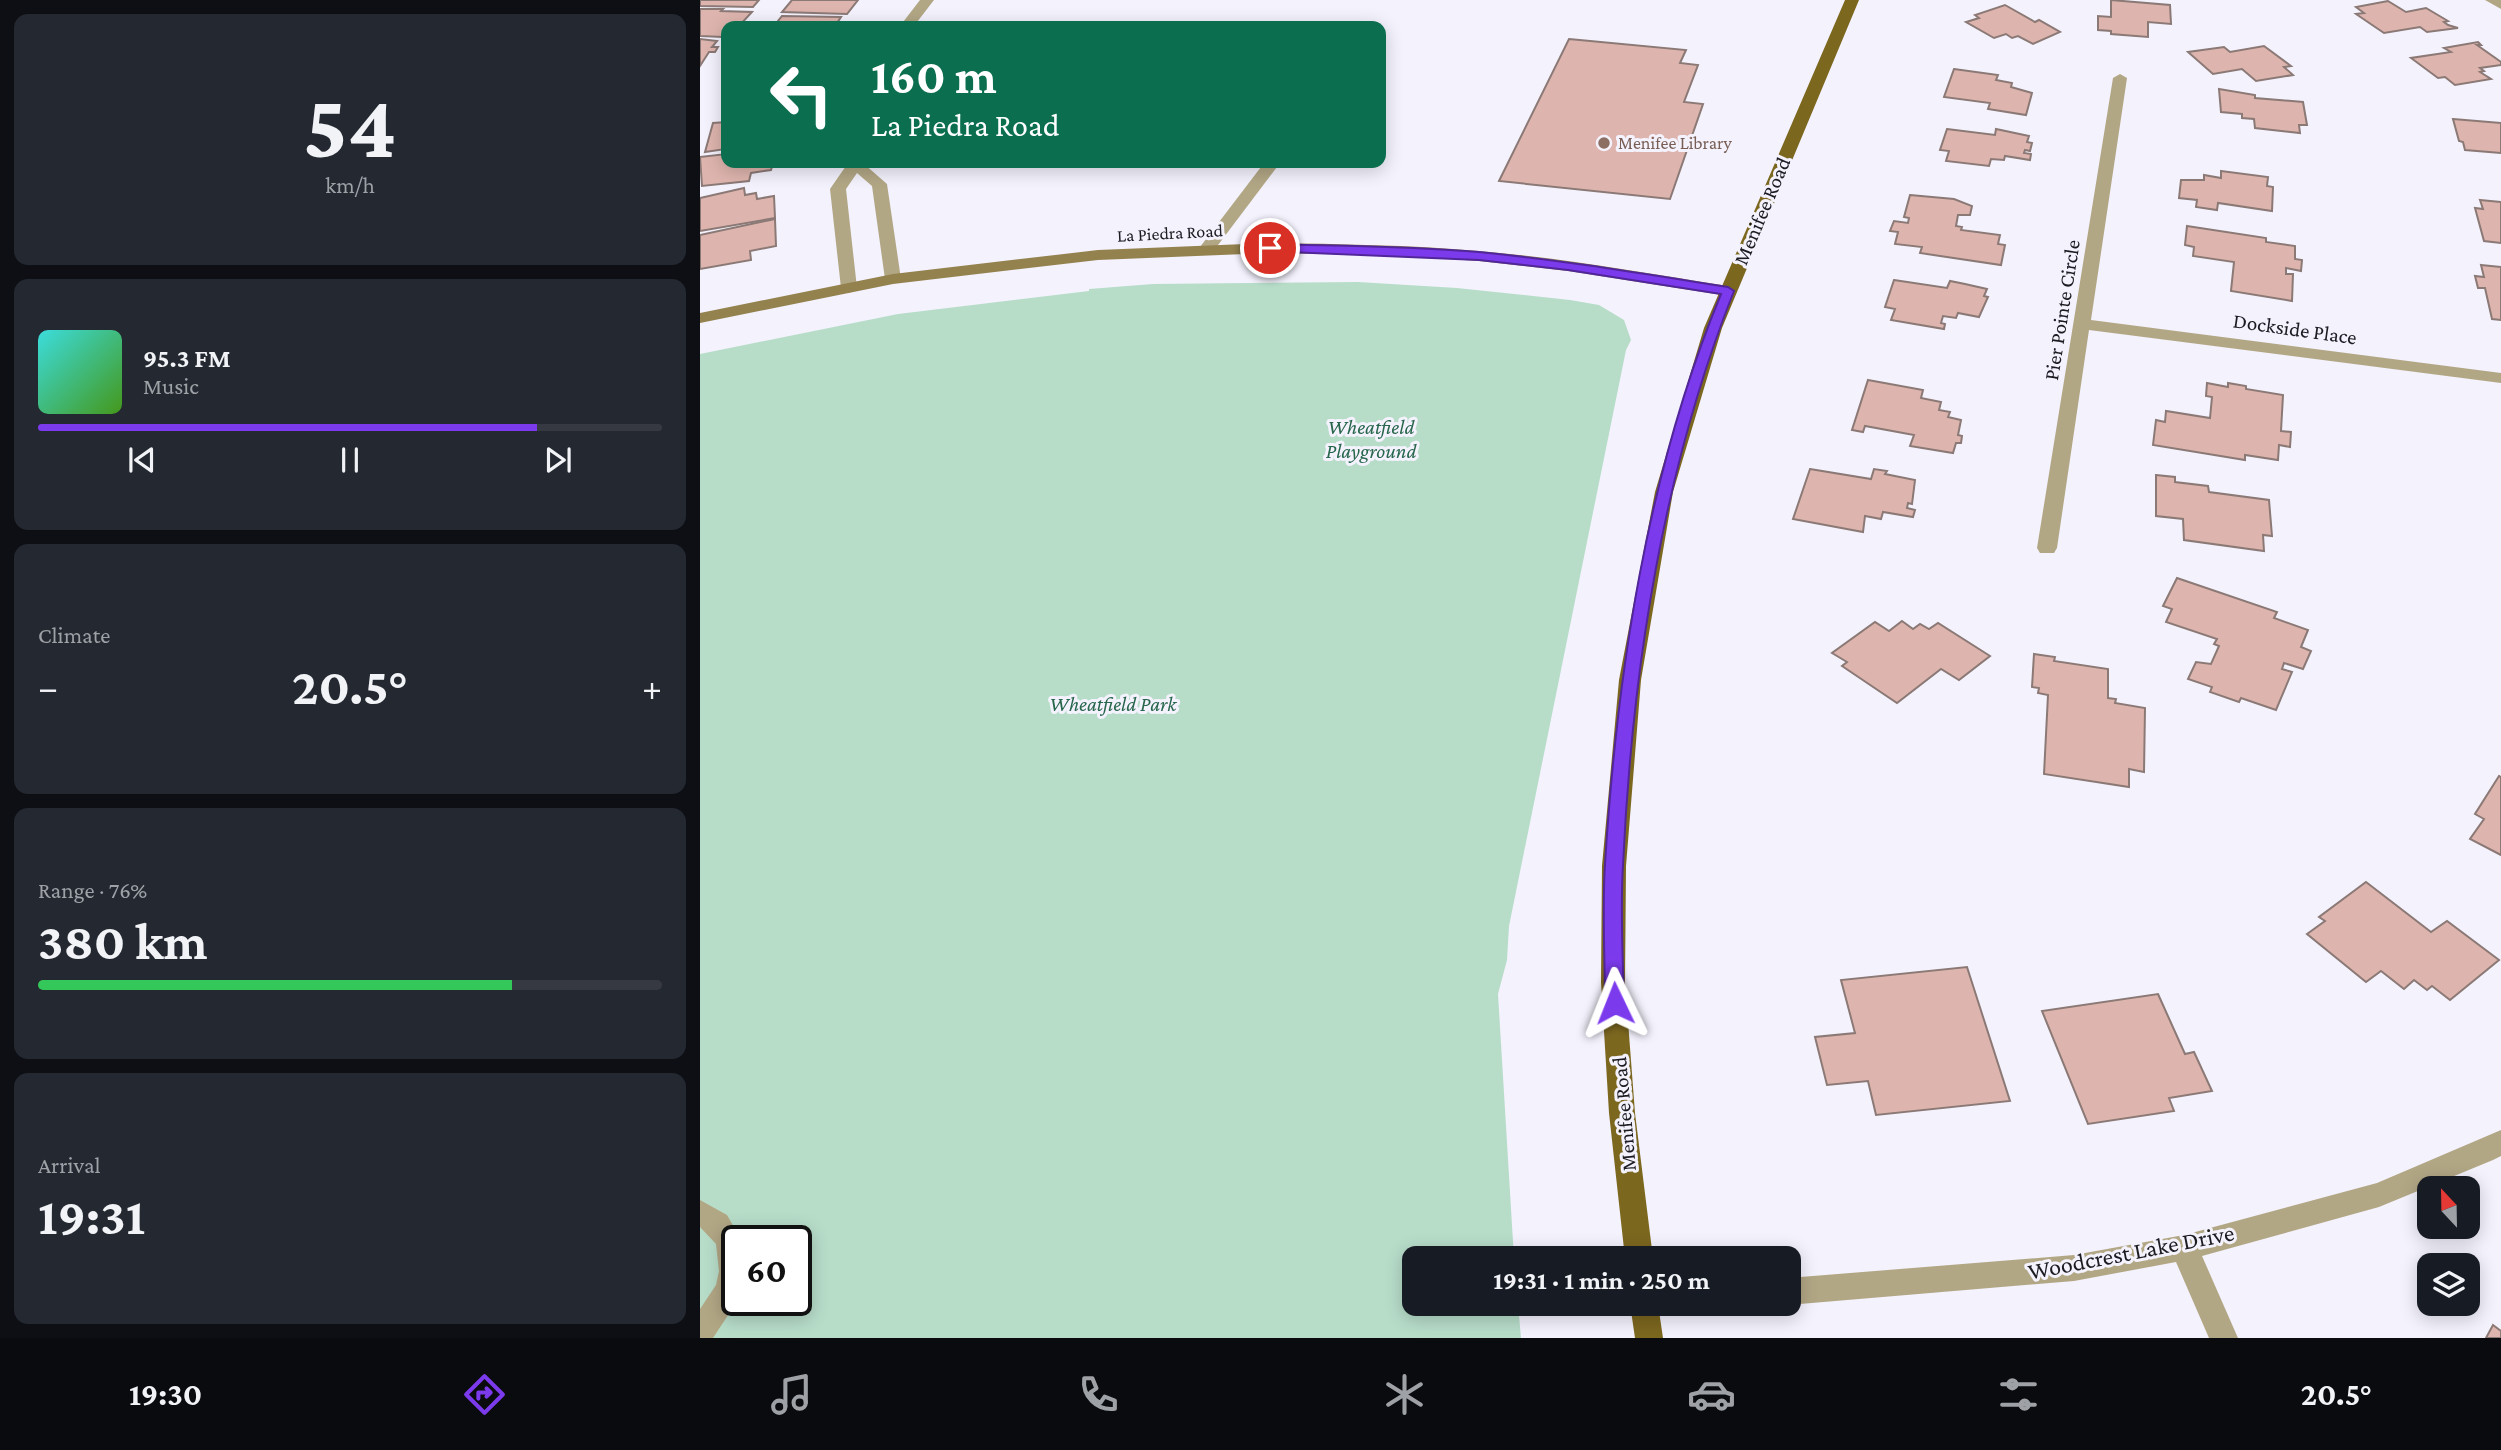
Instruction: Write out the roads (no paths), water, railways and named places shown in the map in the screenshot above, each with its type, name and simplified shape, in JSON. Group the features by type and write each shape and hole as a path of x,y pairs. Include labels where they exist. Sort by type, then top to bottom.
{"main road":[{"name":"Menifee Road","path":"1638,1246 1622,1113 1613,982 1614,866 1630,680 1664,492 1713,328 1852,0"},
{"path":"1646,1316 1649,1338"}],"street":[{"path":"911,21 927,0"},
{"path":"2492,0 2501,5"},
{"name":"Pier Pointe Circle","path":"2047,548 2084,324 2120,78"},
{"path":"849,288 838,189 852,168"},
{"path":"860,168 879,184 893,279"},
{"path":"1206,250 1268,168"},
{"name":"La Piedra Road","path":"700,318 893,279 1098,255 1206,250 1376,250 1479,256 1568,266 1728,291"},
{"name":"Dockside Place","path":"2084,324 2501,378"},
{"name":"Woodcrest Lake Drive","path":"1801,1291 2074,1268 2184,1248 2379,1195 2484,1152 2501,1142"},
{"path":"700,1213 708,1216 726,1233 733,1255 732,1281 720,1307 700,1332"},
{"path":"2184,1248 2224,1338"}],"place":[{"name":"Menifee Library","path":"1604,143"}],"park label":[{"name":"Wheatfield Playground","path":"1371,439"},
{"name":"Wheatfield Park","path":"1113,704"}]}
